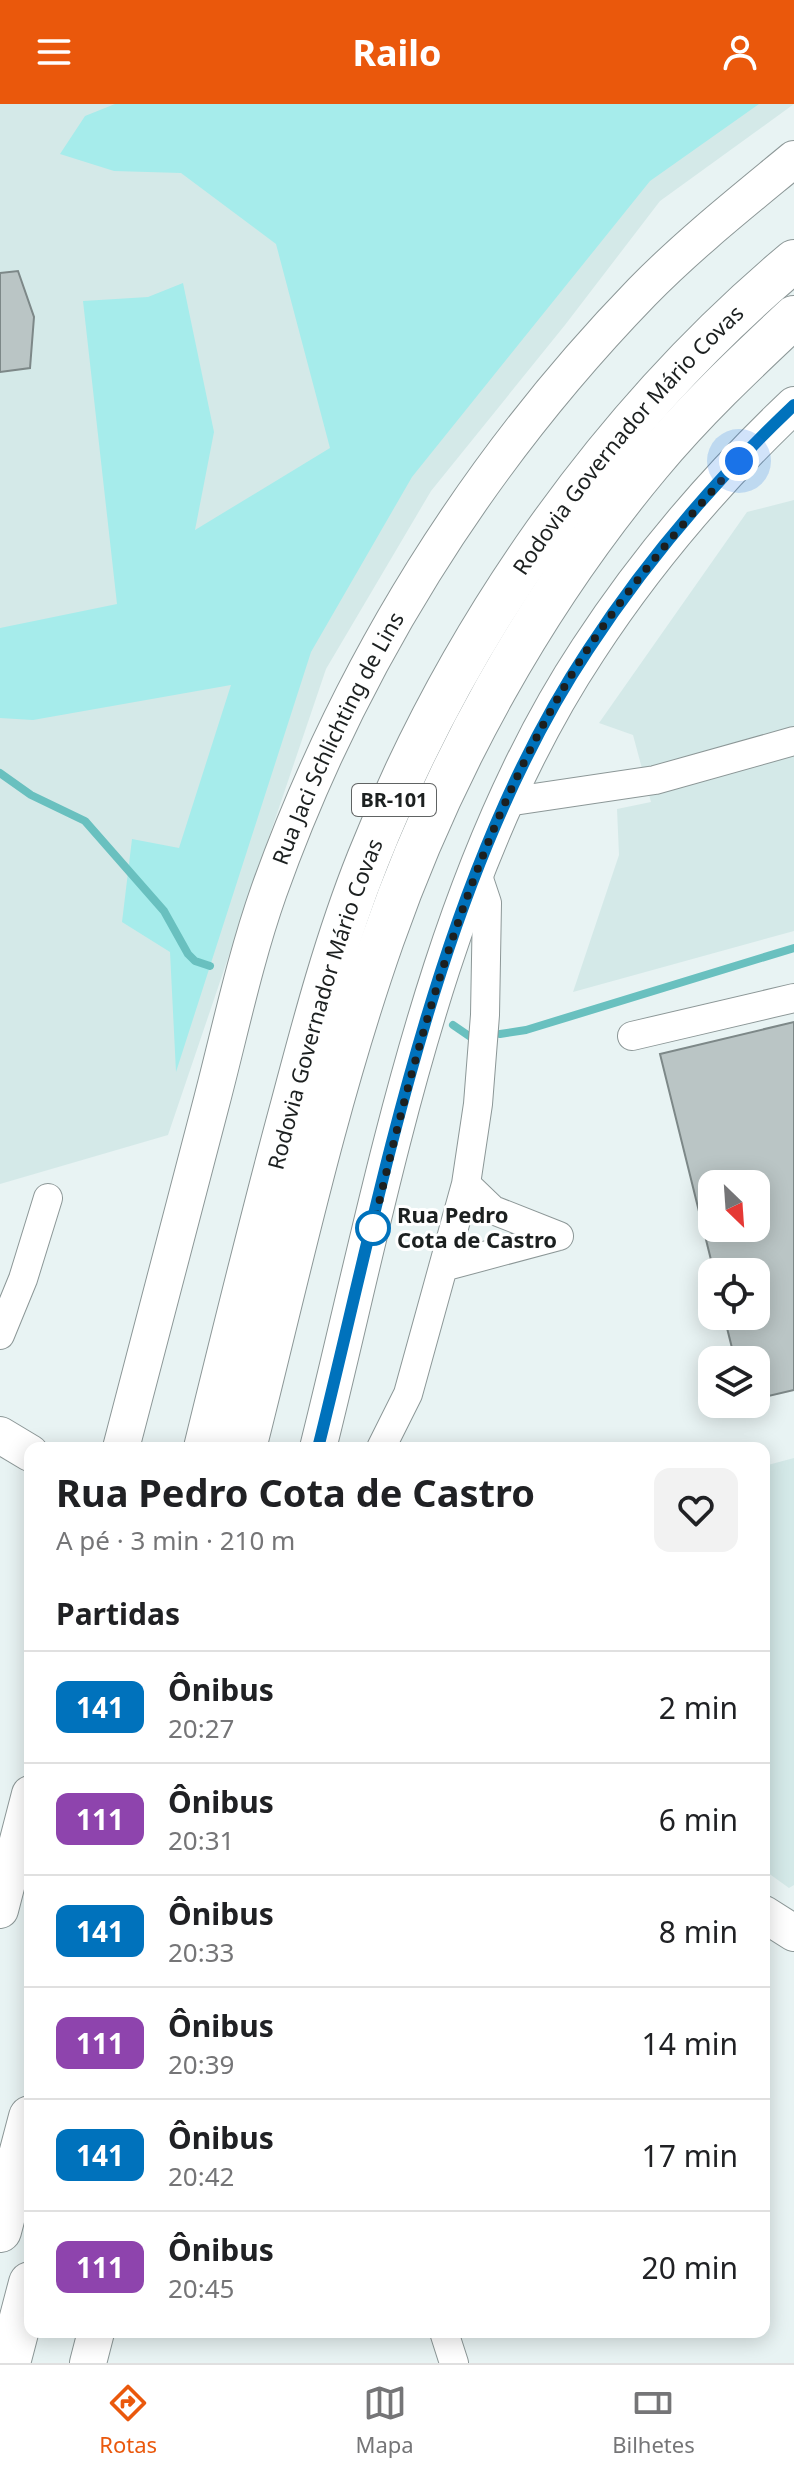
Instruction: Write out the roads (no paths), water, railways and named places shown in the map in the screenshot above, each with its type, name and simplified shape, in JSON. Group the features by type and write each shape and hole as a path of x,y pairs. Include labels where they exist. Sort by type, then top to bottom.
{"highway":[{"name":"Rodovia Governador Mário Covas","path":"207,1442 316,1015 369,858 406,774 445,696 556,519 617,441 677,373 794,261"},
{"name":"Rodovia Governador Mário Covas","path":"247,1442 351,1039 400,896 475,728 525,638 586,548 650,463 728,379 794,317"},
{"path":"0,2231 24,2140"},
{"path":"9,2363 24,2306"}],"main road":[{"name":"Rua Jaci Schlichting de Lins","path":"123,1442 269,892 333,736 375,654 468,500 575,363 644,290 724,216 794,159"},
{"path":"320,1442 423,1031 477,873 507,802 541,731 587,651 641,575 705,499 794,405"},
{"path":"0,1435 24,1449"},
{"path":"0,1910 8,1846 24,1808"},
{"path":"770,1918 794,1933"},
{"path":"88,2363 94,2338"}],"street":[{"path":"507,802 655,780 794,741"},
{"path":"384,1442 408,1394 466,1184 478,1104 485,1015 487,903 477,873"},
{"path":"632,1036 794,998"},
{"path":"443,1267 559,1236 493,1210 466,1184"},
{"path":"0,1335 23,1279 48,1198"},
{"path":"446,2338 454,2363"}],"waterway":[{"path":"0,773 31,795 85,821 164,911 188,954 195,961 210,966"},
{"path":"500,1034 526,1030 794,948"},
{"path":"453,1025 472,1038"}],"place":[{"name":"Rua Pedro Cota de Castro","path":"373,1228"}]}
